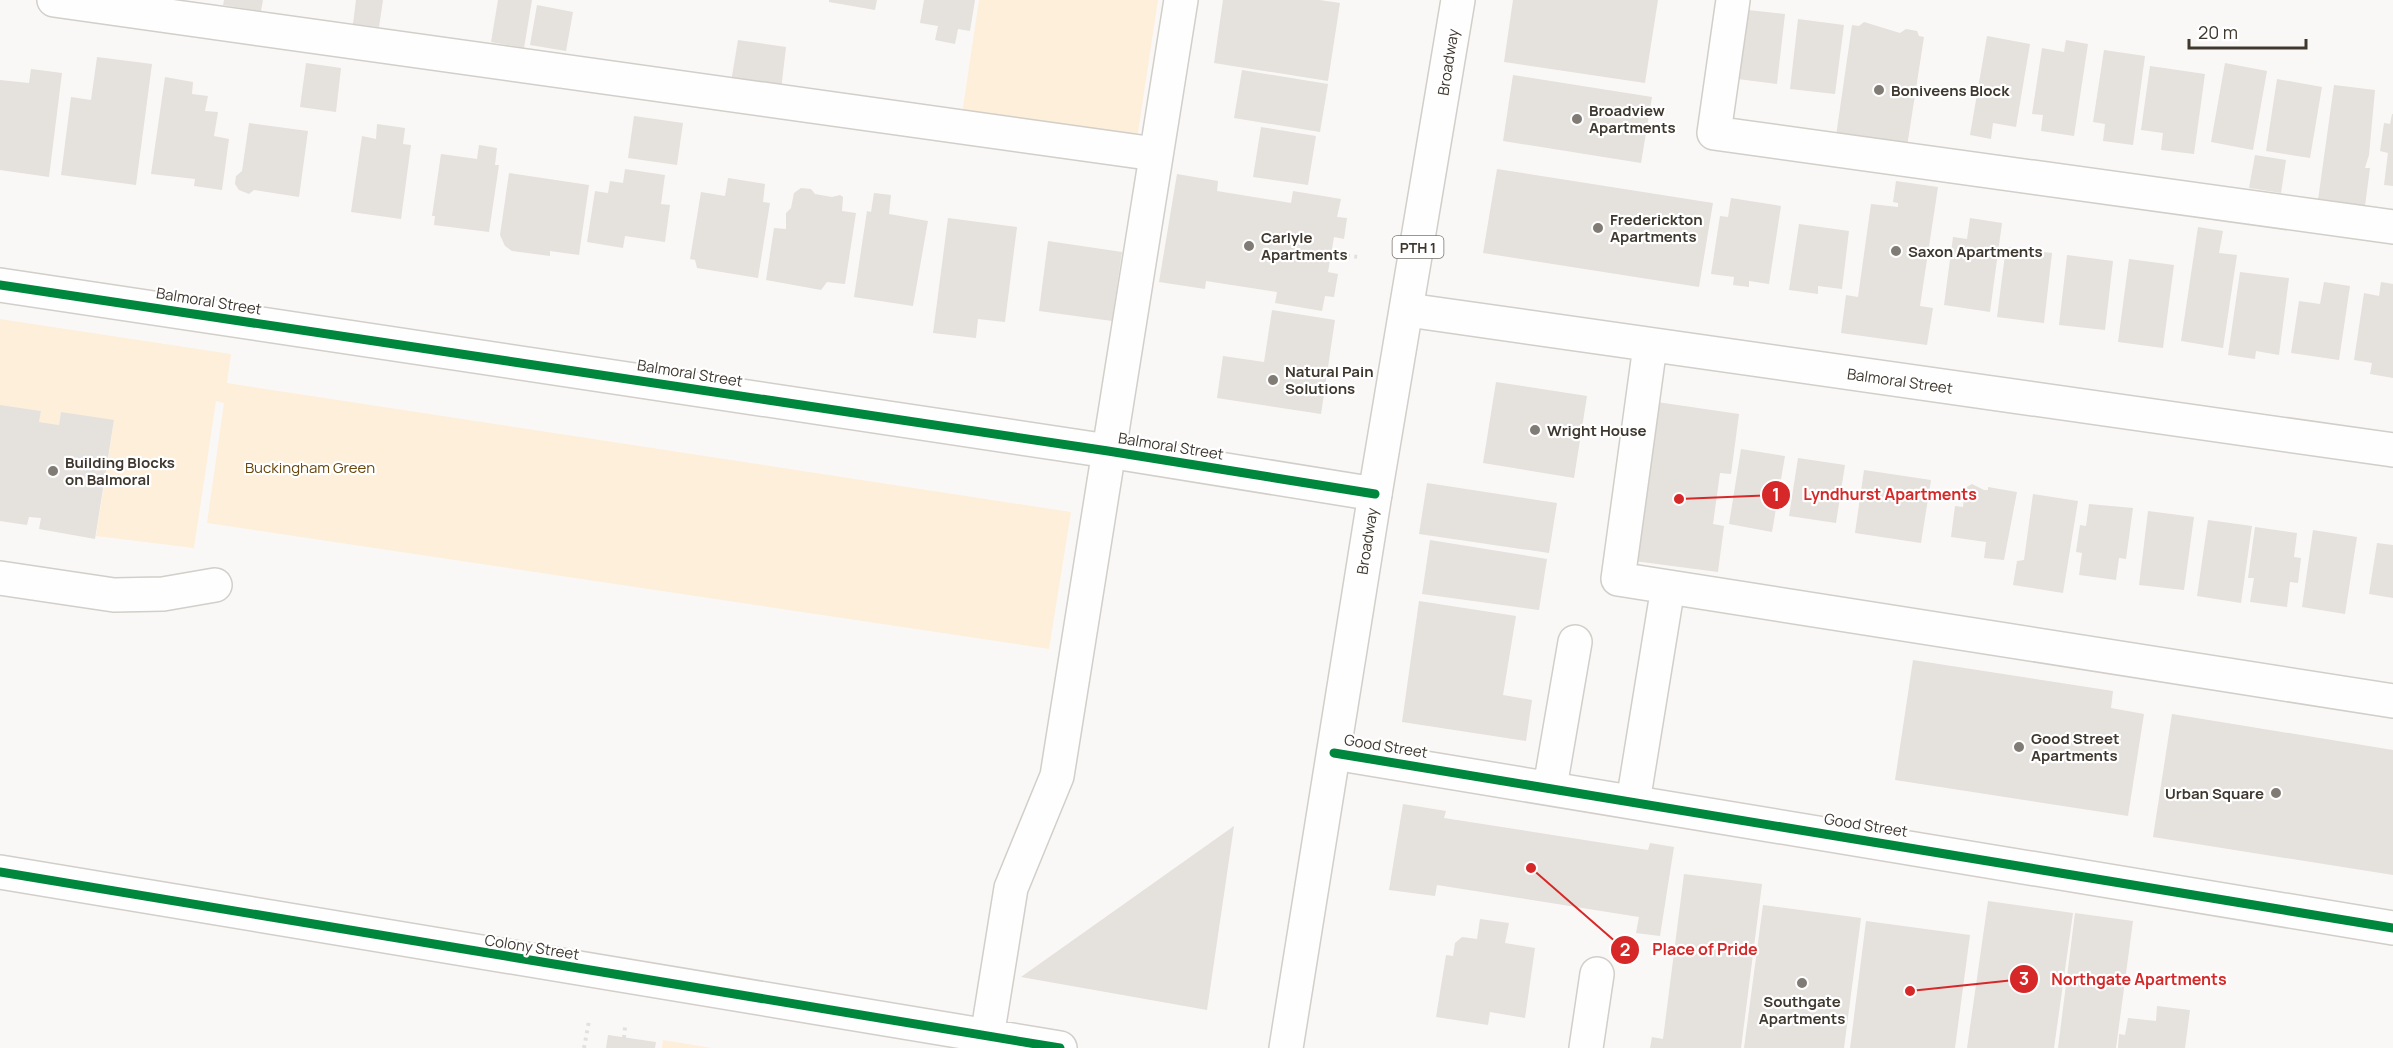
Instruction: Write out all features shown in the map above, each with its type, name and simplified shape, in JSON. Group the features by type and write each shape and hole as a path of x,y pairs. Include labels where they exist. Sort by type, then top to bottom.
{"main road":[{"path":"54,0 1155,154"},
{"path":"987,1037 1011,888 1057,776 1181,0"},
{"name":"Broadway","path":"1287,1048 1375,494 1408,310 1458,0"},
{"path":"1733,0 1714,133 2393,227"},
{"name":"Balmoral Street","path":"0,285 1108,451 1375,494"},
{"name":"Balmoral Street","path":"1408,310 2393,450"},
{"path":"1650,346 1618,579 2393,700"},
{"path":"0,578 114,595 163,594 215,585"},
{"path":"1633,802 1668,587"},
{"path":"1550,787 1575,642"},
{"name":"Good Street","path":"1334,753 2393,928"},
{"name":"Colony Street","path":"0,872 1060,1048"},
{"path":"1586,1048 1597,974"}],"path":[{"path":"1332,253 1358,257"},
{"path":"584,1048 589,1021"},
{"path":"624,1038 625,1027"}],"green space":[{"path":"979,0 1158,0 1135,152 960,127"},
{"name":"Buckingham Green","path":"0,319 231,354 227,383 1071,512 1049,649 207,523 224,403 216,401 194,548 96,536 114,421 61,412 59,425 39,422 41,411 0,405"},
{"path":"663,1040 712,1048 662,1048"}],"building":[{"path":"224,0 263,0 261,11 223,5"},
{"path":"356,0 383,0 379,27 353,24"},
{"path":"498,0 532,0 524,48 491,42"},
{"path":"829,0 877,0 875,10 829,2"},
{"path":"924,0 975,0 970,31 958,29 955,44 935,40 938,26 920,23"},
{"path":"1223,0 1320,0 1340,3 1328,81 1214,63"},
{"path":"1513,0 1658,0 1645,83 1504,62"},
{"path":"537,5 573,12 566,51 530,45"},
{"path":"1739,9 1785,14 1777,84 1730,78"},
{"path":"1798,19 1844,25 1835,94 1790,89"},
{"name":"Boniveens Block","path":"1864,22 1900,33 1906,29 1917,31 1919,36 1924,37 1906,153 1835,143 1852,25 1859,26"},
{"path":"1987,36 2030,44 2016,127 1993,123 1991,139 1970,135"},
{"path":"738,40 786,47 781,90 731,82"},
{"path":"2066,40 2088,44 2074,136 2041,131 2043,115 2032,114 2042,48 2064,52"},
{"path":"2104,50 2145,56 2133,145 2103,141 2105,124 2093,122"},
{"path":"97,57 152,64 136,185 61,175 71,97 91,100"},
{"path":"306,63 341,68 336,112 300,107"},
{"path":"2225,63 2267,71 2253,150 2211,142"},
{"path":"2150,66 2205,74 2194,154 2161,150 2163,133 2141,130"},
{"path":"31,69 62,73 49,177 0,170 0,80 29,83"},
{"path":"1242,70 1328,84 1320,132 1234,118"},
{"name":"Broadview Apartments","path":"1513,75 1652,97 1641,163 1503,141"},
{"path":"165,77 193,82 192,94 208,96 205,111 218,112 214,136 229,139 222,190 194,186 195,179 151,174"},
{"path":"2277,79 2322,87 2310,158 2266,151"},
{"path":"2334,85 2375,90 2369,155 2365,168 2370,168 2365,206 2318,200"},
{"path":"2392,114 2393,186 2384,185 2388,153 2380,151 2384,123 2390,124"},
{"path":"634,116 683,123 677,165 628,158"},
{"path":"249,123 308,131 299,197 254,190 249,194 239,190 235,184 236,176 242,171"},
{"path":"377,124 405,128 403,144 411,145 401,219 351,212 362,136 376,139"},
{"path":"1261,127 1316,136 1308,185 1253,177"},
{"path":"479,145 497,148 495,165 499,165 489,232 434,225 435,216 432,216 441,154 477,159"},
{"path":"2255,155 2286,160 2281,193 2249,188"},
{"path":"625,169 665,175 661,204 670,205 665,242 625,236 623,248 587,242 595,191 608,193 610,181 623,183"},
{"name":"Frederickton Apartments","path":"1497,169 1713,203 1699,287 1483,253"},
{"path":"509,173 589,185 579,255 550,251 550,256 512,251 505,246 500,235"},
{"name":"Carlyle Apartments","path":"1177,174 1218,181 1217,191 1291,203 1293,191 1341,199 1337,217 1347,218 1344,239 1334,237 1328,272 1338,274 1334,297 1325,296 1322,311 1275,303 1277,292 1206,281 1205,289 1159,282"},
{"path":"728,178 765,184 763,202 770,203 758,278 697,268 695,260 690,259 701,192 725,196"},
{"name":"Saxon Apartments","path":"1896,181 1938,187 1920,306 1933,308 1927,345 1841,333 1846,295 1858,297 1871,204 1898,207 1898,203 1893,202"},
{"path":"801,188 811,189 815,194 832,197 840,195 843,197 842,211 856,213 845,284 827,282 821,290 766,280 774,228 786,229 786,213 791,208 794,193"},
{"path":"874,193 891,195 889,214 928,221 913,306 854,297 867,211 871,212"},
{"path":"1731,198 1781,206 1769,284 1749,281 1749,287 1733,285 1734,277 1711,274 1720,216 1728,217"},
{"path":"948,218 1017,227 1005,322 978,319 976,338 933,333"},
{"path":"1970,218 2002,223 1990,312 1944,305 1953,237 1967,239"},
{"path":"1799,224 1849,231 1842,289 1818,286 1818,294 1789,290"},
{"path":"2198,227 2223,231 2219,253 2237,255 2223,348 2181,341"},
{"path":"1048,241 1122,252 1112,321 1039,311"},
{"path":"2006,247 2052,253 2044,323 1997,317"},
{"path":"2067,255 2113,261 2105,330 2059,325"},
{"path":"2129,259 2174,265 2163,348 2118,342"},
{"path":"2240,272 2289,278 2279,355 2256,351 2255,359 2228,355"},
{"path":"2324,282 2350,286 2339,360 2291,353 2299,301 2320,304"},
{"path":"2381,282 2393,284 2393,378 2370,374 2372,363 2354,360 2364,293 2379,296"},
{"name":"Natural Pain Solutions","path":"1272,310 1335,320 1321,414 1217,398 1223,356 1264,362"},
{"name":"Wright House","path":"1496,382 1587,396 1574,478 1483,463"},
{"path":"1657,402 1739,414 1731,474 1720,473 1713,524 1724,526 1718,572 1634,561"},
{"name":"Building Blocks on Balmoral","path":"0,405 41,411 39,422 59,425 61,412 114,420 95,539 39,529 41,518 29,517 27,525 0,521"},
{"path":"1741,449 1785,456 1772,532 1729,524"},
{"path":"1798,458 1845,465 1836,523 1789,516"},
{"path":"1864,470 1931,480 1921,543 1855,533"},
{"path":"1427,483 1557,503 1549,553 1419,534"},
{"path":"1972,484 1984,490 1988,490 1988,487 2017,492 2004,560 1984,558 1986,542 1951,537 1955,506 1963,507 1965,488"},
{"path":"2033,494 2078,501 2063,593 2013,585 2017,561 2024,560"},
{"path":"2089,504 2133,508 2126,559 2119,558 2116,580 2079,575 2082,553 2076,552 2080,525 2086,526"},
{"path":"2148,511 2194,517 2184,590 2139,585"},
{"path":"2208,520 2252,526 2241,603 2197,596"},
{"path":"2255,527 2297,533 2294,557 2301,558 2298,583 2290,582 2287,607 2250,602 2254,578 2248,578"},
{"path":"2313,530 2357,537 2345,614 2302,607"},
{"path":"1430,540 1547,559 1539,610 1422,594"},
{"path":"2377,543 2393,545 2393,598 2369,594"},
{"path":"1419,601 1516,616 1503,695 1532,700 1526,741 1402,722"},
{"name":"Good Street Apartments","path":"1913,660 2113,691 2111,708 2144,714 2128,816 1895,780"},
{"name":"Urban Square","path":"2172,714 2393,750 2393,875 2153,837"},
{"path":"1403,804 1446,811 1444,818 1648,850 1650,843 1674,847 1660,936 1636,933 1639,917 1437,885 1435,896 1389,890"},
{"path":"1234,826 1207,1010 1021,977"},
{"path":"1684,874 1762,884 1741,1048 1650,1048 1652,1037 1663,1039"},
{"path":"1988,901 2073,913 2054,1048 1967,1048"},
{"name":"Southgate Apartments","path":"1763,905 1861,918 1844,1048 1744,1048"},
{"path":"2075,913 2133,921 2116,1048 2058,1048"},
{"path":"1480,919 1509,923 1505,943 1535,948 1525,1018 1490,1012 1488,1025 1436,1017 1446,955 1453,956 1455,943 1462,937 1477,939"},
{"path":"1866,921 1970,935 1955,1048 1850,1048"},
{"path":"2157,1006 2190,1010 2185,1048 2118,1048 2119,1034 2125,1035 2128,1018 2156,1021"},
{"path":"608,1035 656,1042 655,1048 606,1048"}],"cycle path":[{"path":"0,285 1108,451 1375,494"},
{"path":"1334,753 2393,928"},
{"path":"0,872 1060,1048"}],"place":[{"name":"Boniveens Block","path":"1879,90"},
{"name":"Broadview Apartments","path":"1577,119"},
{"name":"Frederickton Apartments","path":"1598,228"},
{"name":"Carlyle Apartments","path":"1249,246"},
{"name":"Saxon Apartments","path":"1896,251"},
{"name":"Natural Pain Solutions","path":"1273,380"},
{"name":"Wright House","path":"1535,430"},
{"name":"Building Blocks on Balmoral","path":"53,471"},
{"name":"Lyndhurst Apartments","path":"1679,499"},
{"name":"Good Street Apartments","path":"2019,747"},
{"name":"Urban Square","path":"2276,793"},
{"name":"Place of Pride","path":"1531,868"},
{"name":"Southgate Apartments","path":"1802,983"},
{"name":"Northgate Apartments","path":"1910,991"}]}
